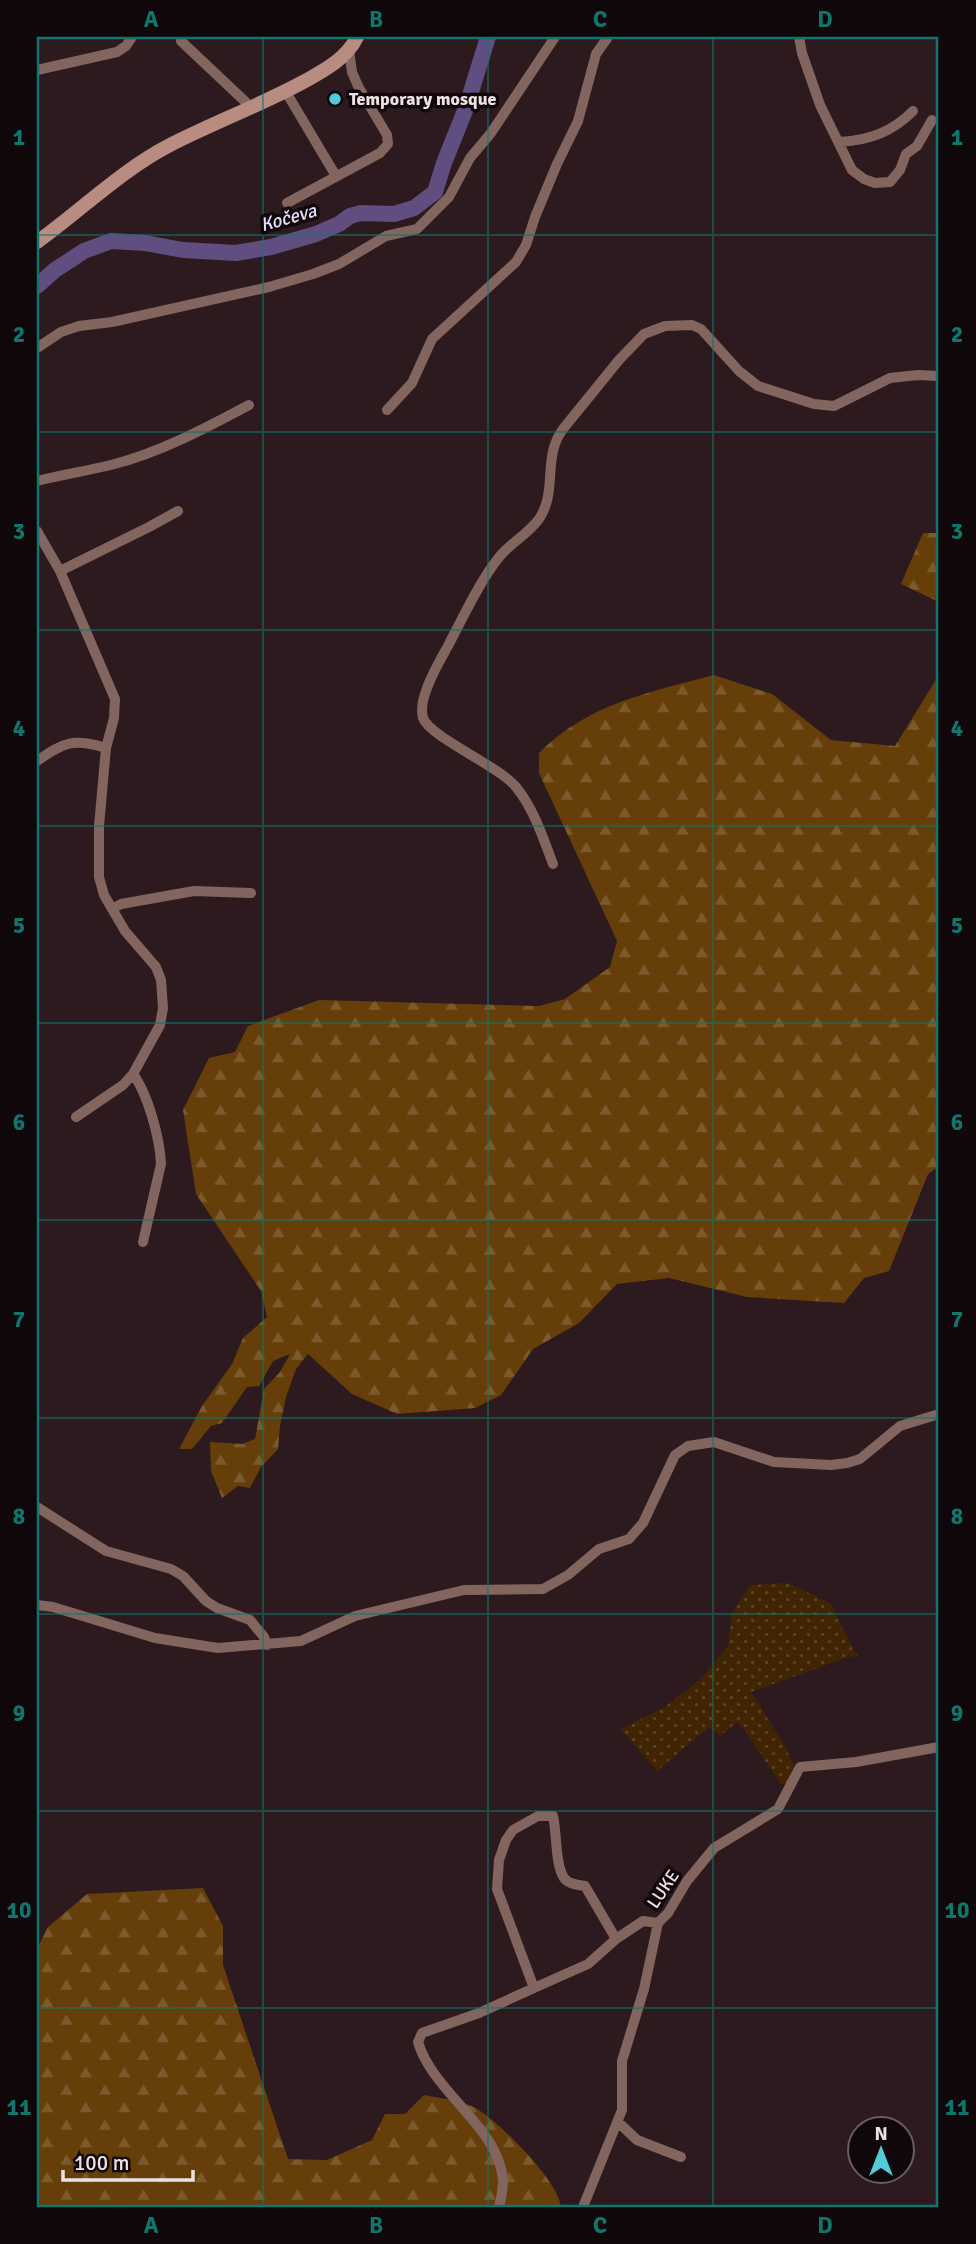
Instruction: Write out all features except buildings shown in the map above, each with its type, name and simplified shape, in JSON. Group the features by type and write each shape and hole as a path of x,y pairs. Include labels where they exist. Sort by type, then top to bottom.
{"main road":[{"path":"37,242 145,160 169,145 286,92 327,68 353,41"}],"street":[{"path":"37,69 117,52 126,46 132,37"},
{"path":"37,348 61,332 79,326 112,323 269,287 313,274 339,264 386,236 417,229 449,197 470,158 491,132 555,37"},
{"path":"387,410 412,383 432,339 516,262 526,245 535,218 578,121 596,54 608,37"},
{"path":"799,37 820,105 852,170 864,179 875,183 890,182 900,170 906,153 917,146 932,120"},
{"path":"181,41 252,108"},
{"path":"287,203 380,153 388,144 387,135 352,72 353,41"},
{"path":"286,92 337,176"},
{"path":"840,142 885,134 913,111"},
{"path":"553,864 535,819 515,786 483,761 430,728 423,718 425,692 470,602 500,555 540,518 551,480 551,454 555,440 619,360 644,334 665,326 701,328 739,371 758,386 814,404 834,406 890,378 939,376"},
{"path":"37,481 112,465 196,432 249,405"},
{"path":"60,571 177,511"},
{"path":"37,531 60,571 115,699 114,718 106,748 98,853 99,877 104,895 125,931 156,967 161,981 163,1008 160,1025 133,1074 123,1085 76,1116"},
{"path":"37,761 63,744 75,741 106,748"},
{"path":"112,909 121,904 194,891 251,893"},
{"path":"133,1074 141,1090 160,1150 161,1164 150,1202 143,1242"},
{"path":"37,1605 53,1607 155,1638 218,1648 301,1642 355,1616 464,1590 543,1589 568,1575 599,1549 629,1539 643,1523 675,1455 688,1446 713,1442 775,1462 831,1465 847,1463 860,1459 900,1426 939,1414"},
{"path":"37,1507 106,1551 177,1572 206,1601 250,1620 267,1645"},
{"name":"LUKE","path":"583,2207 622,2110 622,2061 644,1989 658,1923 668,1913 687,1881 714,1848 778,1809 800,1767 856,1762 939,1747"},
{"path":"534,1988 497,1889 499,1860 506,1840 513,1830 538,1816 554,1816 557,1853 564,1878 571,1883 585,1886 616,1938"},
{"path":"499,2207 503,2181 497,2157 430,2068 420,2047 419,2036 588,1964 616,1938 643,1921 658,1923"},
{"path":"618,2122 637,2140 681,2157"}],"shaded area":[{"path":"787,1583 830,1603 857,1656 751,1692 794,1765 787,1784 780,1783 737,1722 720,1736 709,1727 657,1771 621,1729 665,1707 702,1678 728,1646 732,1614 750,1585"}],"green space":[{"path":"923,533 939,533 939,602 901,584"},
{"path":"714,675 772,694 831,740 895,746 939,675 939,1166 928,1174 889,1271 864,1278 844,1303 747,1297 669,1278 617,1284 579,1323 533,1349 501,1395 475,1408 397,1414 352,1394 308,1354 296,1369 286,1397 278,1449 261,1467 250,1488 238,1486 222,1498 211,1471 210,1442 242,1444 255,1439 264,1389 280,1372 290,1354 273,1361 259,1386 247,1387 222,1423 211,1426 192,1449 179,1449 202,1406 232,1364 243,1338 267,1317 261,1291 196,1194 183,1110 209,1058 235,1052 248,1026 319,1000 539,1006 565,999 610,967 617,941 539,773 539,753 578,722 599,711 643,694"},
{"path":"203,1888 223,1926 223,1965 288,2159 327,2160 372,2140 385,2114 405,2114 424,2095 466,2104 487,2116 513,2139 539,2168 550,2182 561,2207 37,2207 37,1949 48,1927 87,1894"}],"waterway":[{"name":"Kočeva","path":"37,286 84,251 111,241 236,253 271,247 316,234 361,213 394,214 414,208 435,192 466,108 488,37"}],"place":[{"name":"Temporary mosque","path":"335,99"}]}
